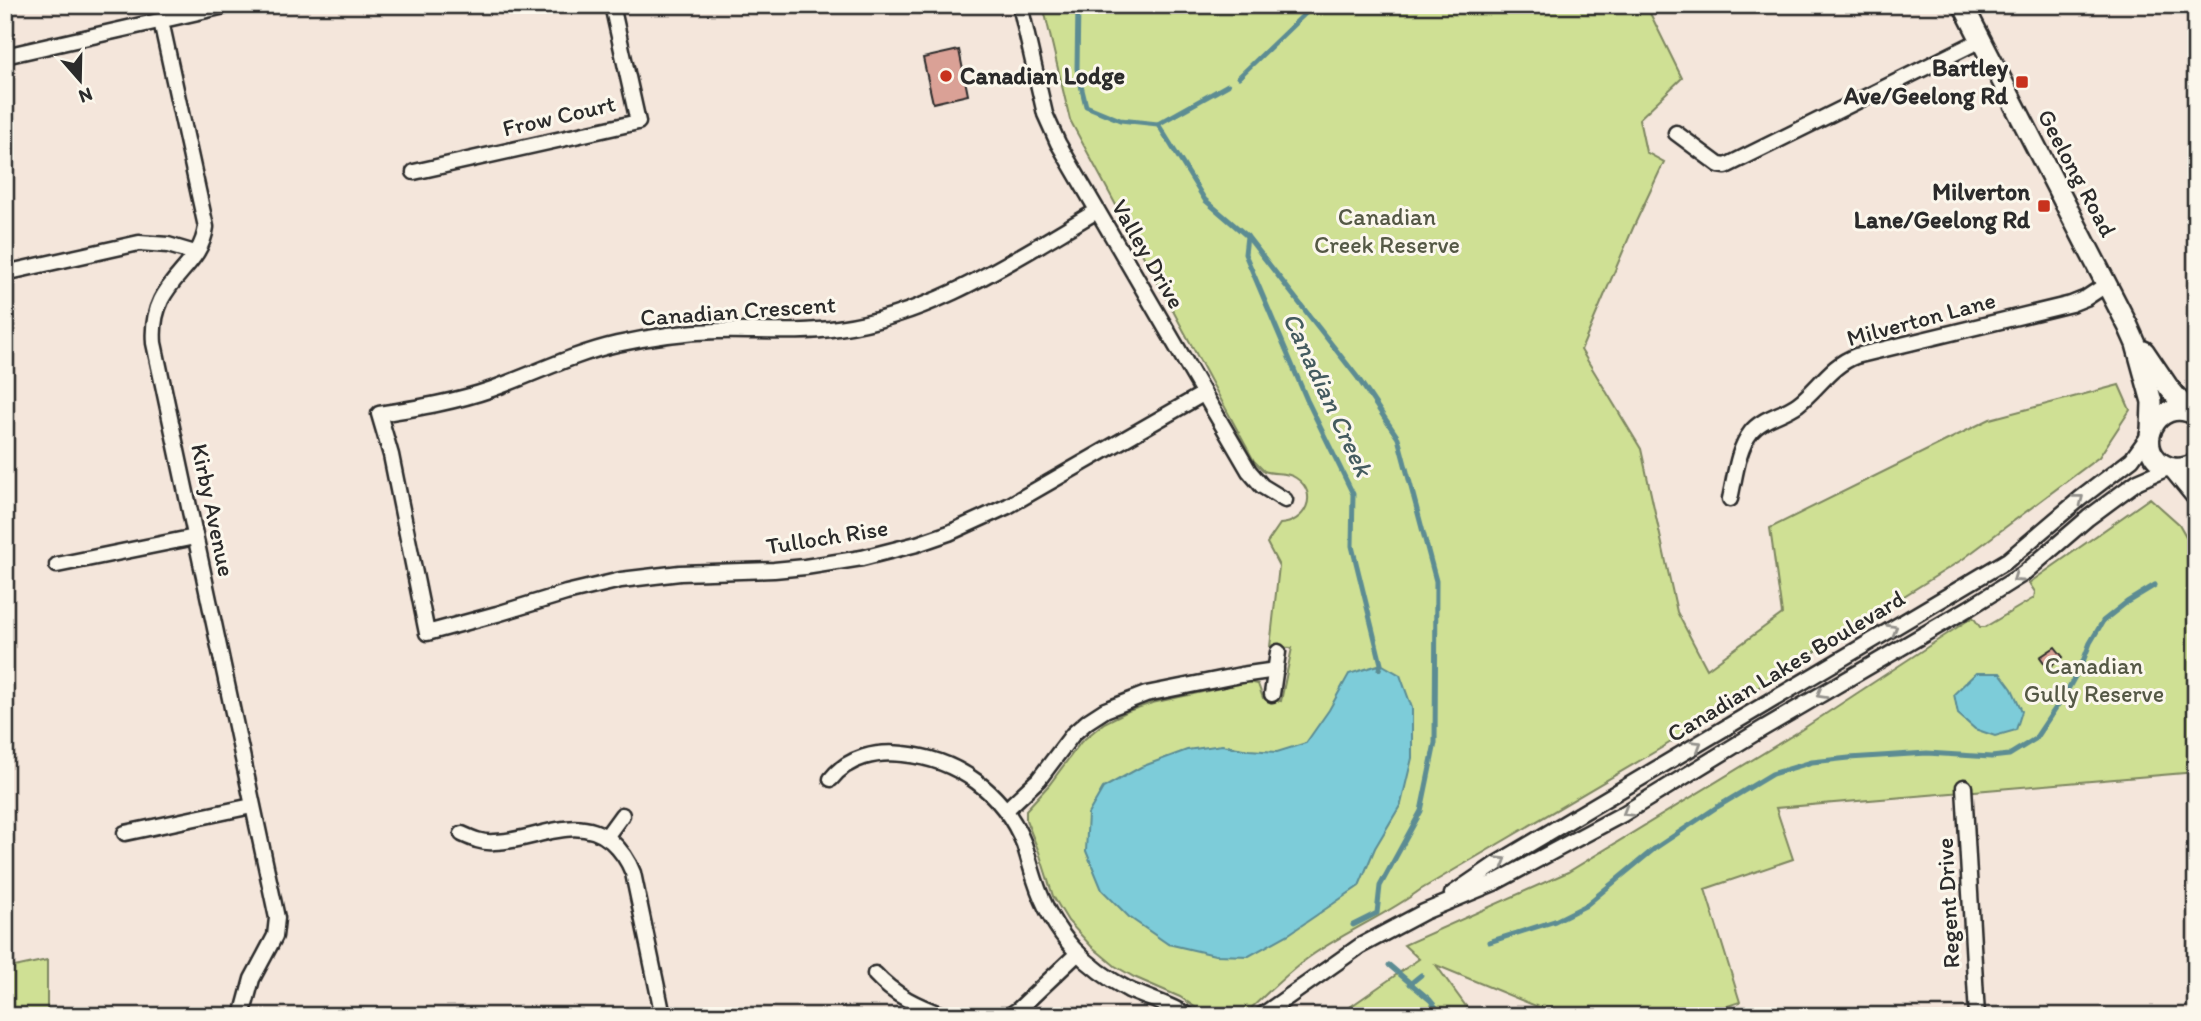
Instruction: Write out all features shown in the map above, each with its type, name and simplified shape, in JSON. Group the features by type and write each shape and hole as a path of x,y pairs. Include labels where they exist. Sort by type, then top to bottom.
{"main road":[{"name":"Geelong Road","path":"1963,5 2128,326 2152,402 2150,432"},
{"name":"Geelong Road","path":"2128,326 2163,379 2193,413"},
{"path":"2193,413 2178,410 2167,412 2156,421 2150,432 2150,444 2161,463 2171,468 2196,496"},
{"path":"2171,468 2187,467 2196,463"}],"street":[{"path":"5,56 229,5"},
{"name":"Frow Court","path":"414,172 638,122 612,5"},
{"name":"Valley Drive","path":"1020,5 1048,122 1252,476 1262,486 1285,500"},
{"name":"Kirby Avenue","path":"161,20 205,217 205,235 195,253 164,292 156,314 153,334 276,910 277,925 271,945 252,979 242,1016"},
{"path":"1676,132 1719,165 1726,166 1981,40"},
{"name":"Canadian Crescent","path":"427,633 391,455 379,415 441,404 502,385 580,354 655,336 716,331 820,330 851,326 899,314 957,291 1097,211"},
{"path":"5,273 139,243 168,244 195,253"},
{"name":"Milverton Lane","path":"1730,499 1741,453 1750,433 1760,424 1801,402 1844,361 2071,304 2107,284"},
{"name":"Tulloch Rise","path":"427,633 621,580 680,572 804,567 862,558 934,538 979,520 1022,498 1203,394"},
{"name":"Canadian Lakes Boulevard","path":"1424,912 1496,864 2008,560 2132,459 2150,432"},
{"name":"Canadian Lakes Boulevard","path":"1261,1016 1360,946 1424,912 1494,883 1623,814 2015,580 2101,507 2143,478 2171,468"},
{"path":"57,565 195,537"},
{"path":"1272,694 1278,652"},
{"path":"1006,810 1039,779 1073,734 1105,710 1146,694 1241,674 1276,670"},
{"path":"831,779 843,766 872,755 890,753 940,761 967,774 1006,810 1024,843 1045,906 1078,953 1121,985 1188,1016"},
{"name":"Regent Drive","path":"1964,787 1977,1016"},
{"path":"125,833 252,806"},
{"path":"606,837 622,815"},
{"path":"462,834 482,842 494,842 577,828 606,837 626,857 633,873 663,1016"},
{"path":"1009,1016 1078,953"},
{"path":"875,974 904,999 946,1016"},
{"name":"Canadian Lakes Boulevard","path":"1273,1016 1292,994"}],"green space":[{"name":"Canadian Creek Reserve","path":"1043,5 1646,5 1682,78 1639,119 1646,152 1664,162 1581,350 1641,449 1677,612 1707,669 1782,614 1770,528 1990,419 2119,385 2130,410 2099,457 1963,559 1663,747 1322,949 1291,971 1243,1016 1208,1016 1180,997 1115,966 1091,946 1068,921 1053,896 1026,820 1026,810 1049,785 1081,742 1104,723 1128,711 1152,703 1248,682 1258,684 1263,698 1281,701 1292,648 1270,647 1279,566 1267,543 1280,524 1296,519 1302,513 1308,499 1307,492 1296,478 1264,471 1254,461 1070,120"},
{"name":"Canadian Gully Reserve","path":"2150,498 2179,524 2196,554 2196,772 1776,808 1793,859 1705,889 1740,1002 1697,1016 1560,1016 1436,965 1473,1016 1337,1016 1419,959 1404,945 1568,872 1798,732 1973,617 1980,627 1985,627 2034,598 2035,592 2029,583"},
{"path":"47,960 47,1016 5,1016 5,969"}],"water":[{"path":"1381,664 1400,675 1412,708 1412,758 1401,804 1375,848 1359,886 1289,934 1249,956 1215,955 1168,944 1129,917 1102,890 1086,851 1088,814 1103,788 1141,767 1187,750 1222,745 1277,752 1306,743 1349,674"},
{"path":"1976,673 2000,673 2012,689 2022,711 2016,730 1995,736 1975,729 1958,714 1954,694"}],"building":[{"name":"Canadian Lodge","path":"959,50 968,95 933,103 923,58"},
{"path":"2055,647 2063,657 2048,668 2040,657"}],"waterway":[{"name":"Canadian Creek","path":"1078,5 1077,69 1086,106 1120,120 1158,124 1205,200 1247,236 1245,254 1307,400 1353,494 1352,546 1381,664 1379,669"},
{"path":"1239,77 1314,5"},
{"path":"1158,124 1228,85"},
{"path":"1247,236 1358,378 1398,438 1436,581 1435,743 1421,811 1380,886 1377,913 1353,925"},
{"path":"1489,942 1555,921 1585,906 1654,849 1772,774 1812,762 1849,758 1927,753 1991,757 2009,755 2035,739 2067,691 2103,621 2155,585"},
{"name":"Canadian Creek","path":"1389,965 1430,1000 1443,1016"},
{"path":"1410,984 1421,975"}],"place":[{"name":"Canadian Lodge","path":"946,76"},
{"name":"Bartley Ave/Geelong Rd","path":"2022,82"},
{"name":"Milverton Lane/Geelong Rd","path":"2044,206"}]}
